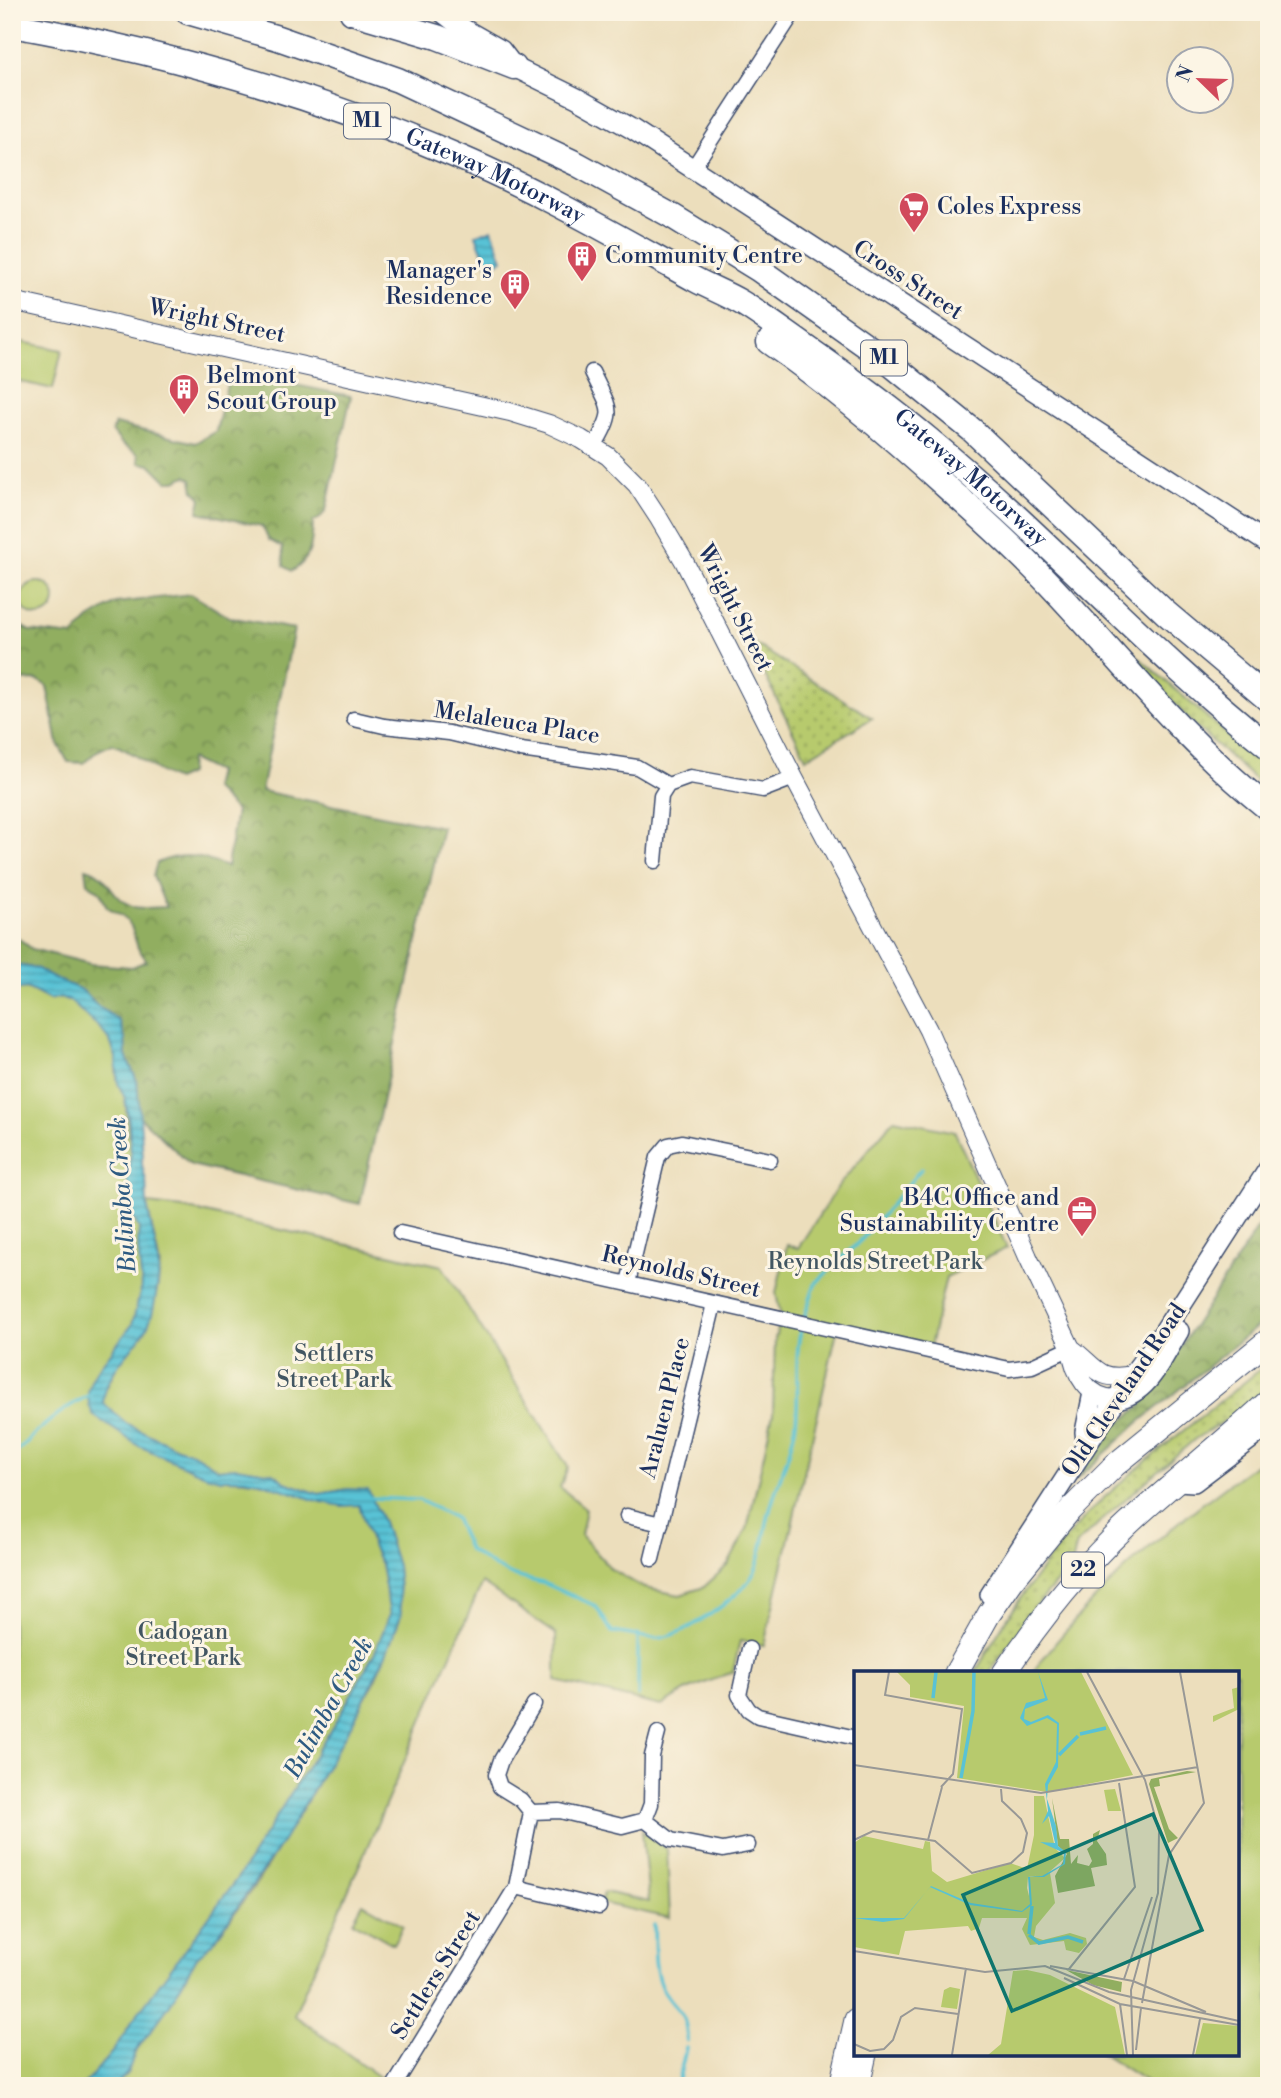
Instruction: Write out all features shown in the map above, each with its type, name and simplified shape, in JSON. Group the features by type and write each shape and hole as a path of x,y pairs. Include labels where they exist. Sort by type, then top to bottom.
{"highway":[{"name":"Gateway Motorway","path":"188,12 278,38 398,80 577,164 672,216 758,269 881,356 972,430 1166,613 1269,700"},
{"path":"352,12 436,37 514,67"},
{"name":"Gateway Motorway","path":"12,25 95,40 194,65 266,86 389,129 460,157 596,223 697,281 740,302 852,380 927,438 1009,510 1193,683 1269,747"},
{"path":"697,281 714,305 837,392 980,517 1049,583 1182,731 1269,809"},
{"name":"Old Cleveland Road","path":"957,1671 989,1614 1032,1553 1094,1484 1269,1340"},
{"name":"22","path":"1005,1671 1070,1584 1127,1525 1269,1401"},
{"path":"841,2086 854,2029"},
{"path":"858,2086 865,2056"}],"main road":[{"name":"Cross Street","path":"442,12 464,29 501,50 514,67 578,98 632,129 1269,544"},
{"name":"Old Cleveland Road","path":"989,1614 992,1592 1269,1168"},
{"path":"1116,1399 1129,1397 1146,1383 1269,1192"},
{"path":"1086,1446 1085,1432 1093,1393"},
{"path":"1178,1482 1194,1482 1269,1425"}],"street":[{"path":"693,168 794,12"},
{"name":"Wright Street","path":"12,301 509,412 549,424 594,447 608,456 637,485 684,561 794,778 928,1030 1025,1251 1071,1348 1073,1365 1093,1393"},
{"path":"592,372 609,409 610,419 594,447"},
{"name":"Melaleuca Place","path":"354,719 384,726 449,733 521,750 638,766 668,785"},
{"path":"655,862 661,796 668,785 690,777 763,790 794,778"},
{"path":"628,1283 658,1157 668,1145 682,1142 770,1160"},
{"name":"Reynolds Street","path":"400,1233 1009,1369 1032,1366 1071,1348"},
{"name":"Araluen Place","path":"652,1559 714,1304"},
{"name":"Wright Street","path":"1071,1348 1101,1374 1114,1378 1132,1375"},
{"path":"1093,1393 1116,1399"},
{"path":"627,1516 661,1524"},
{"path":"749,1649 740,1695 749,1710 758,1716 854,1738"},
{"path":"531,1812 521,1800 500,1787 496,1775 501,1760 534,1704"},
{"path":"645,1820 651,1804 652,1756 658,1732"},
{"path":"531,1812 560,1811 622,1826 645,1820"},
{"path":"531,1812 516,1887 599,1906"},
{"path":"645,1820 671,1840 723,1850 748,1845"},
{"name":"Settlers Street","path":"394,2086 516,1887"}],"green space":[{"path":"12,340 62,350 53,389 12,380"},
{"path":"230,372 351,396 326,510 313,522 311,543 304,562 292,571 284,566 282,547 269,540 262,526 198,512 201,498 194,491 192,479 186,476 167,481 151,465 139,463 138,454 122,444 112,431 115,424 195,443 216,431"},
{"path":"38,582 50,587 55,599 50,611 38,616 26,611 21,599 26,587"},
{"path":"191,594 229,617 294,629 261,791 442,827 360,1204 191,1165 139,1116 137,1081 126,1056 125,1039 119,1021 95,1004 82,990 38,969 12,964 12,933 32,949 91,964 132,967 147,961 138,948 131,926 123,916 107,907 100,892 88,883 86,868 100,875 119,898 144,908 166,907 153,876 157,863 176,857 192,856 227,867 236,811 213,788 217,772 190,759 189,774 176,780 112,744 97,751 84,763 68,762 58,744 47,686 37,680 21,681 19,672 12,664 12,621 30,631 73,636 89,619 116,603"},
{"path":"747,639 872,718 806,758"},
{"path":"1129,649 1269,771 1269,792 1194,725 1127,651"},
{"name":"Cadogan Street Park","path":"27,988 49,1000 60,997 70,1001 99,1027 110,1041 116,1057 118,1083 125,1098 131,1154 127,1179 131,1214 139,1227 142,1286 132,1325 91,1381 93,1415 221,1479 254,1481 321,1501 359,1504 381,1564 390,1614 375,1652 338,1718 241,1873 114,2050 83,2086 12,2086 12,990"},
{"name":"Settlers Street Park","path":"894,1119 955,1132 1007,1248 946,1277 929,1351 837,1331 764,1645 740,1641 733,1672 687,1690 661,1706 556,1681 556,1634 482,1583 294,2015 381,2078 378,2086 116,2086 128,2072 135,2052 169,2006 197,1957 212,1944 258,1881 309,1798 375,1680 401,1615 397,1566 383,1522 377,1510 348,1489 319,1494 285,1482 272,1473 236,1467 219,1469 193,1453 127,1424 103,1403 104,1394 115,1370 145,1332 158,1286 160,1265 147,1204 183,1208 442,1266 568,1467 560,1487 586,1509 581,1535 611,1569 644,1588 680,1595 704,1587 728,1565 747,1529 773,1414 775,1338 781,1318 776,1293 787,1245 798,1248 839,1185"},
{"path":"1269,1210 1269,1317 1137,1424 1076,1480 1109,1432 1142,1405"},
{"path":"1269,1362 1269,1386 1242,1410 1195,1439 1077,1544 1072,1564 1034,1609 990,1671 976,1671 1002,1626 1049,1559 1104,1498"},
{"path":"1269,1455 1269,2086 1153,2086 1106,2056 1239,2056 1239,1671 1034,1671 1057,1641 1112,1582 1204,1503"},
{"path":"642,1831 667,1849 670,1918 601,1903 604,1892 649,1902"},
{"path":"363,1903 403,1926 393,1944 353,1921"}],"water":[{"path":"492,229 503,260 488,266 476,235"},
{"path":"12,964 38,969 82,990 95,1004 119,1021 125,1039 126,1056 137,1081 142,1165 157,1255 158,1277 149,1324 112,1374 103,1403 127,1424 193,1453 219,1469 236,1467 273,1473 285,1482 319,1494 348,1489 368,1490 383,1522 397,1566 401,1615 387,1652 354,1720 283,1841 212,1944 197,1957 169,2006 135,2052 128,2072 116,2086 83,2086 114,2050 241,1873 338,1718 375,1652 390,1614 381,1564 359,1505 342,1506 317,1501 261,1482 208,1476 139,1446 93,1415 88,1392 91,1381 132,1325 142,1286 139,1228 131,1214 127,1179 131,1154 125,1098 118,1083 116,1057 110,1041 99,1027 70,1001 60,997 50,1000 27,988 12,990"}],"waterway":[{"path":"804,1318 815,1284 864,1237 921,1169"},
{"path":"371,1498 419,1500 455,1518 469,1550 514,1576 546,1584 596,1606 612,1632 655,1638 671,1635 699,1622 727,1602 749,1581 755,1571 772,1502 794,1434 798,1349 802,1326"},
{"path":"12,1457 59,1414 92,1394"},
{"path":"638,1635 638,1696"},
{"path":"654,1925 658,1979 682,2015 687,2041"},
{"path":"678,2082 686,2048"}],"place":[{"name":"Coles Express","path":"914,234"},
{"name":"Community Centre","path":"582,283"},
{"name":"Manager's Residence","path":"515,311"},
{"name":"Belmont Scout Group","path":"184,416"},
{"name":"B4C Office and Sustainability Centre","path":"1082,1238"}],"water label":[{"name":"Bulimba Creek","path":"123,1195"},
{"name":"Bulimba Creek","path":"329,1708"}],"park label":[{"name":"Reynolds Street Park","path":"875,1262"}]}
